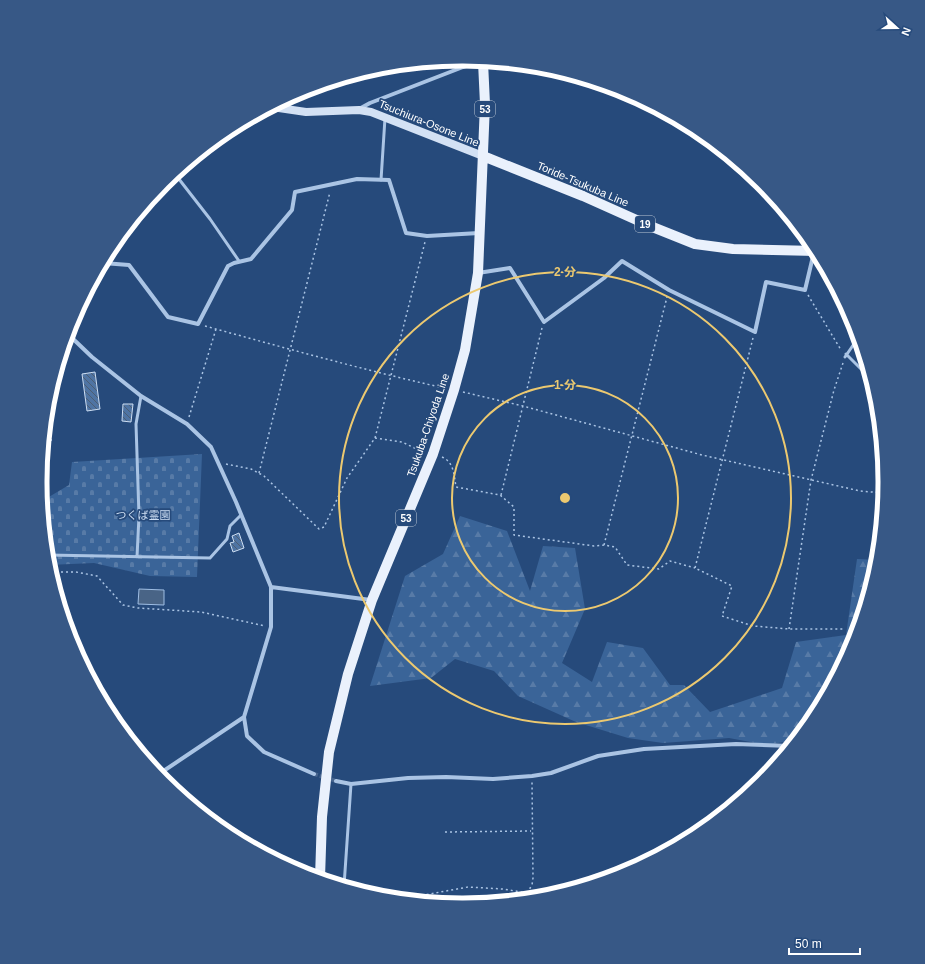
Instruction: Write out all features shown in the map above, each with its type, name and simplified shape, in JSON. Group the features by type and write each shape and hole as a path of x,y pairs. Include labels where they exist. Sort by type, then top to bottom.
{"main road":[{"name":"Tsukuba-Chiyoda Line","path":"320,872 322,817 329,752 348,674 372,600 434,454 465,350 478,273 485,104 482,67"},
{"name":"Tsuchiura-Osone Line","path":"281,108 306,112 359,110 385,116 483,156"},
{"name":"Toride-Tsukuba Line","path":"483,156 583,196 695,244 733,249 807,250"}],"street":[{"path":"359,110 370,103 468,66"},
{"path":"109,263 129,265 168,317 198,324 228,266 251,259 292,210 294,192 357,179 389,180 406,233 427,236 480,233"},
{"path":"478,273 510,268 544,322 604,278 622,261 669,290 755,332 766,282 805,290 813,259"},
{"path":"73,339 92,357 141,396 187,424 211,447 271,587 271,627 244,717 247,736 264,752 314,774"},
{"path":"271,587 372,600"},
{"path":"164,771 244,717"},
{"path":"336,781 351,784 408,778 446,777 492,779 532,776 551,773 598,756 644,749 736,744 783,746"}],"lane":[{"path":"381,180 385,116"},
{"path":"179,179 210,219 239,262"},
{"path":"854,343 845,356 863,372"},
{"path":"137,557 139,516 136,424 141,396"},
{"path":"54,555 210,558 227,539 230,526 241,514"},
{"path":"344,880 351,784"}],"path":[{"path":"259,473 333,183"},
{"path":"217,462 251,469 264,476 319,529 324,527 347,478 375,438 427,236"},
{"path":"604,545 669,290"},
{"path":"788,629 811,480 834,390 845,356 805,290"},
{"path":"500,495 544,322"},
{"path":"198,324 391,376 523,406 723,460 860,491 878,492"},
{"path":"187,424 216,329"},
{"path":"695,568 755,332"},
{"path":"49,444 52,444 52,421"},
{"path":"375,438 402,442 426,454 434,454 446,458 454,469 456,487 500,495 514,507 514,535 594,546 604,545 616,547 627,566 660,569 670,561 695,568 732,586 722,616 753,626 788,629 844,629"},
{"path":"57,572 76,572 97,576 123,605 138,608 201,612 271,627"},
{"path":"527,892 532,885 532,776"},
{"path":"445,832 532,830"},
{"path":"419,895 468,887 487,887 525,893"}],"green space":[{"name":"つくば霊園","path":"202,454 197,577 150,576 94,563 55,565 48,498 69,485 72,462"},
{"path":"460,516 507,531 530,591 543,546 575,548 585,609 562,663 592,682 607,642 643,648 670,685 684,685 710,712 782,688 796,642 846,635 857,559 870,560 864,590 856,616 835,666 822,690 808,713 787,741 767,745 729,738 663,743 628,738 576,722 518,696 494,671 455,659 431,678 370,686 405,576 443,554"}],"shaded area":[{"path":"139,589 164,590 164,605 138,604"}],"building":[{"path":"95,372 100,409 87,411 82,374"},
{"path":"123,404 133,404 131,422 122,421"},
{"path":"239,533 244,548 233,552 230,543 234,542 232,536"}],"tunnel":[{"path":"314,774 336,781"}]}
